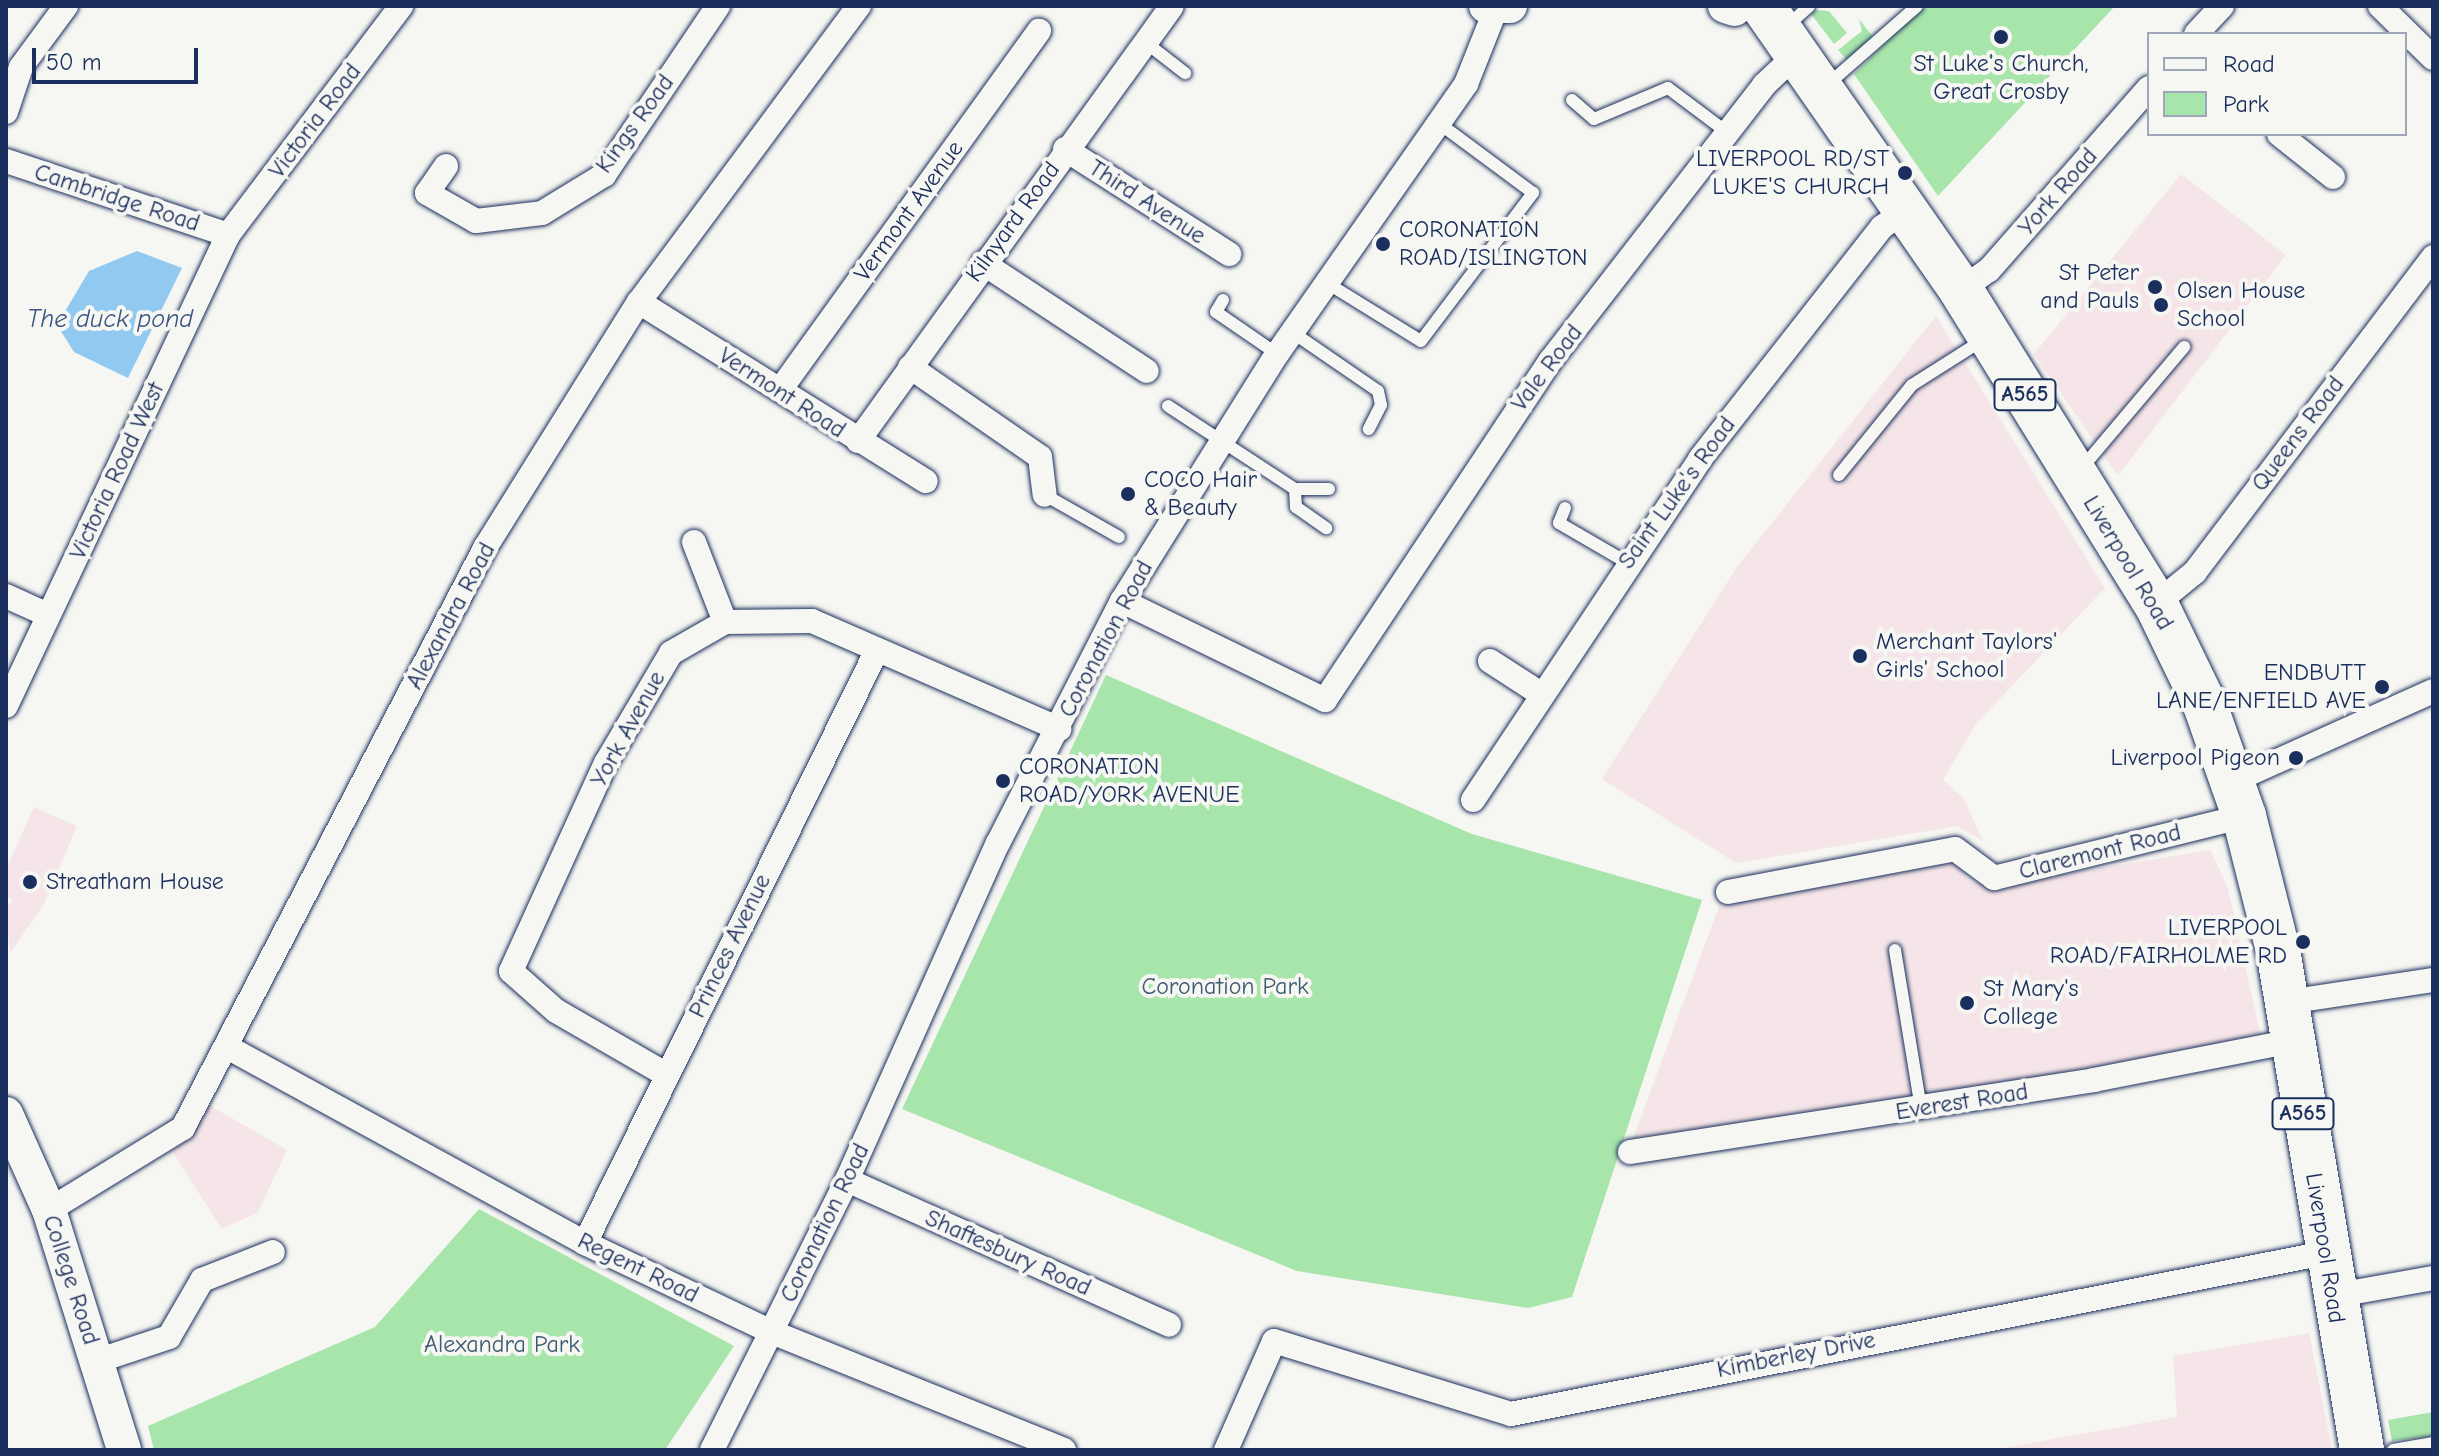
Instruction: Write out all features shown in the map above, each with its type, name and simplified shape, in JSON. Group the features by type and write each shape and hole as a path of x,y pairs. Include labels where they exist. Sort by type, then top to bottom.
{"highway":[{"name":"Liverpool Road","path":"1764,19 1822,90 1909,208 2156,604 2238,799 2289,1022 2332,1296 2362,1450"}],"street":[{"path":"6,112 21,67 66,6"},
{"name":"Victoria Road","path":"228,235 401,6"},
{"name":"Kings Road","path":"446,166 427,193 476,221 542,213 604,175 718,6"},
{"name":"Alexandra Road","path":"49,1210 183,1128 229,1048 485,548 639,302 859,6"},
{"name":"Kilnyard Road","path":"858,441 1065,149 1172,6"},
{"path":"2198,32 2222,6"},
{"path":"2380,6 2406,32"},
{"name":"Coronation Road","path":"712,1450 847,1180 998,843 1122,601 1277,354 1440,124 1483,53 1497,8"},
{"name":"Vale Road","path":"1122,601 1325,700 1524,397 1728,133 1764,19"},
{"name":"Vermont Avenue","path":"780,390 1039,31"},
{"path":"2407,32 2433,58"},
{"name":"York Road","path":"1961,290 1999,259 2147,90"},
{"path":"2282,136 2333,177"},
{"name":"Third Avenue","path":"1065,149 1229,254"},
{"name":"Cambridge Road","path":"6,161 228,235"},
{"name":"Saint Luke's Road","path":"1473,800 1626,562 1853,263 1909,208"},
{"name":"Victoria Road West","path":"6,706 228,235"},
{"name":"Queens Road","path":"2156,604 2195,572 2433,257"},
{"path":"983,263 1147,371"},
{"name":"Vermont Road","path":"639,302 926,481"},
{"path":"910,367 1040,457 1045,495"},
{"path":"694,542 725,622"},
{"path":"6,596 48,615"},
{"name":"York Avenue","path":"667,1075 556,1011 511,971 606,763 671,653 725,622 812,621 1059,729"},
{"name":"Princes Avenue","path":"585,1243 877,650"},
{"path":"1490,661 1541,694"},
{"path":"2238,799 2433,691"},
{"name":"Claremont Road","path":"1728,892 1955,849 1994,878 2238,799"},
{"name":"Everest Road","path":"1630,1152 1921,1109 2289,1022 2433,980"},
{"name":"Regent Road","path":"229,1048 585,1243 772,1332 1064,1450"},
{"name":"College Road","path":"6,1114 49,1210 124,1450"},
{"name":"Shaftesbury Road","path":"847,1180 1169,1325"},
{"path":"97,1361 169,1337 202,1280 273,1252"},
{"name":"Kimberley Drive","path":"1226,1450 1274,1341 1511,1414 2325,1253"},
{"path":"2332,1296 2433,1278"}],"lane":[{"path":"1822,90 1917,6"},
{"path":"1145,42 1185,73"},
{"path":"1572,100 1594,119 1668,88 1728,133"},
{"path":"1327,283 1421,341 1533,193 1440,124"},
{"path":"1223,300 1216,312 1277,354"},
{"path":"1292,332 1378,391 1381,405 1369,429"},
{"path":"1839,475 1912,385 1989,336"},
{"path":"2074,474 2099,455 2184,347"},
{"path":"1168,406 1295,489 1329,489"},
{"path":"1295,489 1296,507 1326,528"},
{"path":"1045,495 1119,537"},
{"path":"1565,508 1559,523 1626,562"},
{"path":"1895,950 1921,1109"},
{"path":"2393,1450 2433,1443"}],"shaded area":[{"name":"Olsen House School","path":"2181,174 2286,255 2118,476 2034,354"},
{"name":"Merchant Taylors' Girls' School","path":"1936,316 2105,588 1975,725 1943,780 1964,799 1983,841 1957,826 1736,863 1602,779 1737,567"},
{"name":"Streatham House","path":"34,807 77,826 44,904 10,953 6,908 13,900 6,895 6,869"},
{"name":"St Mary's College","path":"2210,850 2227,885 2261,1036 2113,1069 1632,1141 1721,901 1955,861 1969,881 1991,886"},
{"path":"202,1101 287,1150 258,1212 222,1229 168,1145"},
{"path":"2309,1333 2332,1450 1992,1450 2177,1417 2173,1356"}],"green space":[{"path":"1923,6 2115,6 1938,196 1854,74"},
{"path":"1815,10 1829,11 1847,33 1834,44 1811,14"},
{"path":"1859,19 1874,38 1847,60 1838,50 1862,31"},
{"name":"Coronation Park","path":"1106,675 1472,834 1702,900 1572,1297 1528,1308 1297,1271 902,1109"},
{"name":"Alexandra Park","path":"479,1209 734,1346 665,1450 154,1450 148,1426 375,1327"},
{"path":"2433,1412 2433,1436 2392,1441 2388,1420"}],"water":[{"name":"The duck pond","path":"137,251 182,268 128,378 74,352 57,325 89,271"}],"place":[{"name":"St Luke's Church, Great Crosby","path":"2001,37"},
{"name":"LIVERPOOL RD/ST LUKE'S CHURCH","path":"1905,173"},
{"name":"CORONATION ROAD/ISLINGTON","path":"1383,244"},
{"name":"St Peter and Pauls","path":"2155,287"},
{"name":"Olsen House School","path":"2161,305"},
{"name":"COCO Hair & Beauty","path":"1128,494"},
{"name":"Merchant Taylors' Girls' School","path":"1860,656"},
{"name":"ENDBUTT LANE/ENFIELD AVE","path":"2382,687"},
{"name":"Liverpool Pigeon","path":"2296,758"},
{"name":"CORONATION ROAD/YORK AVENUE","path":"1003,781"},
{"name":"Streatham House","path":"30,882"},
{"name":"LIVERPOOL ROAD/FAIRHOLME RD","path":"2303,942"},
{"name":"St Mary's College","path":"1967,1003"}]}
